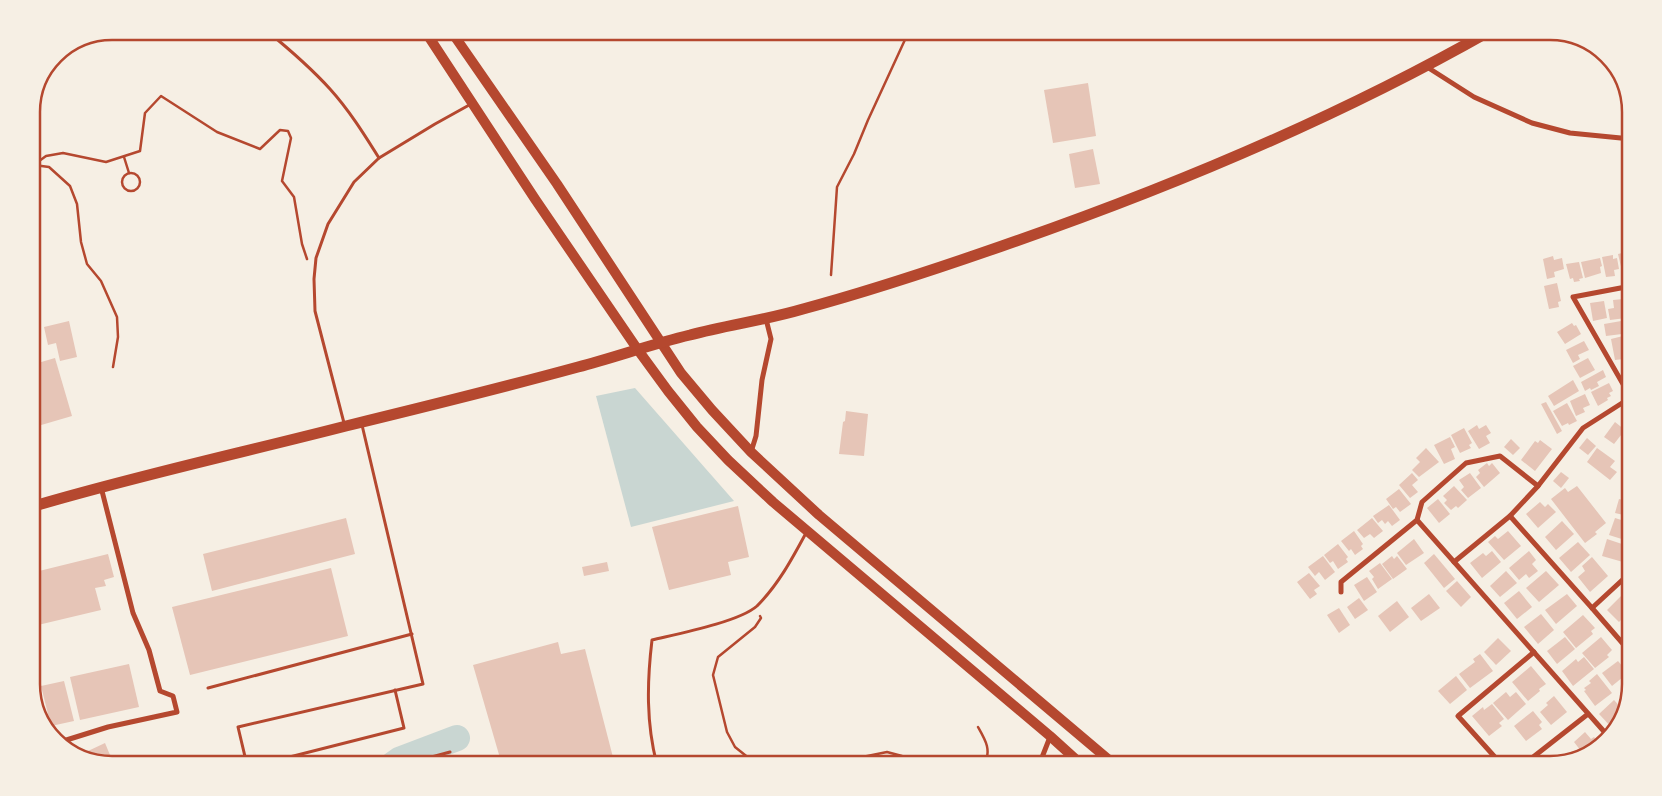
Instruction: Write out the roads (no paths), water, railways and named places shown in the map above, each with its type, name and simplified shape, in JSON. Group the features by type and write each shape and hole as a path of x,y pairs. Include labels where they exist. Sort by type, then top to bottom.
{"highway":[{"path":"40,504 101,486 345,427 689,335 766,319 924,272 1069,223 1207,168 1304,126 1427,67 1474,40"}],"main road":[{"path":"431,40 535,199 638,350 674,398 728,460 808,531 1072,756"},
{"path":"457,40 557,184 681,373 712,410 751,452 819,515 1104,756"}],"street":[{"path":"1427,67 1474,97 1532,123 1570,133 1622,138"},
{"path":"1622,288 1573,297 1622,384"},
{"path":"751,452 756,436 762,380 771,339 766,319"},
{"path":"1454,562 1510,516 1538,486 1583,428 1622,403"},
{"path":"1340,592 1341,582 1417,520 1422,502 1466,463 1500,456 1538,486"},
{"path":"67,740 108,727 177,712 173,696 160,691 149,650 133,613 101,486"},
{"path":"1510,516 1622,643"},
{"path":"1417,520 1604,731"},
{"path":"1592,608 1622,580"},
{"path":"1494,756 1458,716 1534,652"},
{"path":"1534,756 1588,714"},
{"path":"1042,756 1050,736"}],"lane":[{"path":"279,40 331,90 354,119 379,158"},
{"path":"345,427 315,310 314,279 316,258 328,224 354,182 379,158 472,103"},
{"path":"245,756 238,727 424,684 362,422"},
{"path":"655,756 649,723 648,671 652,640 704,628 756,607 784,573 808,531"},
{"path":"208,688 412,634"},
{"path":"294,756 404,728 395,690"},
{"path":"435,756 450,752"}],"waterway":[{"path":"410,756 457,738"}]}
